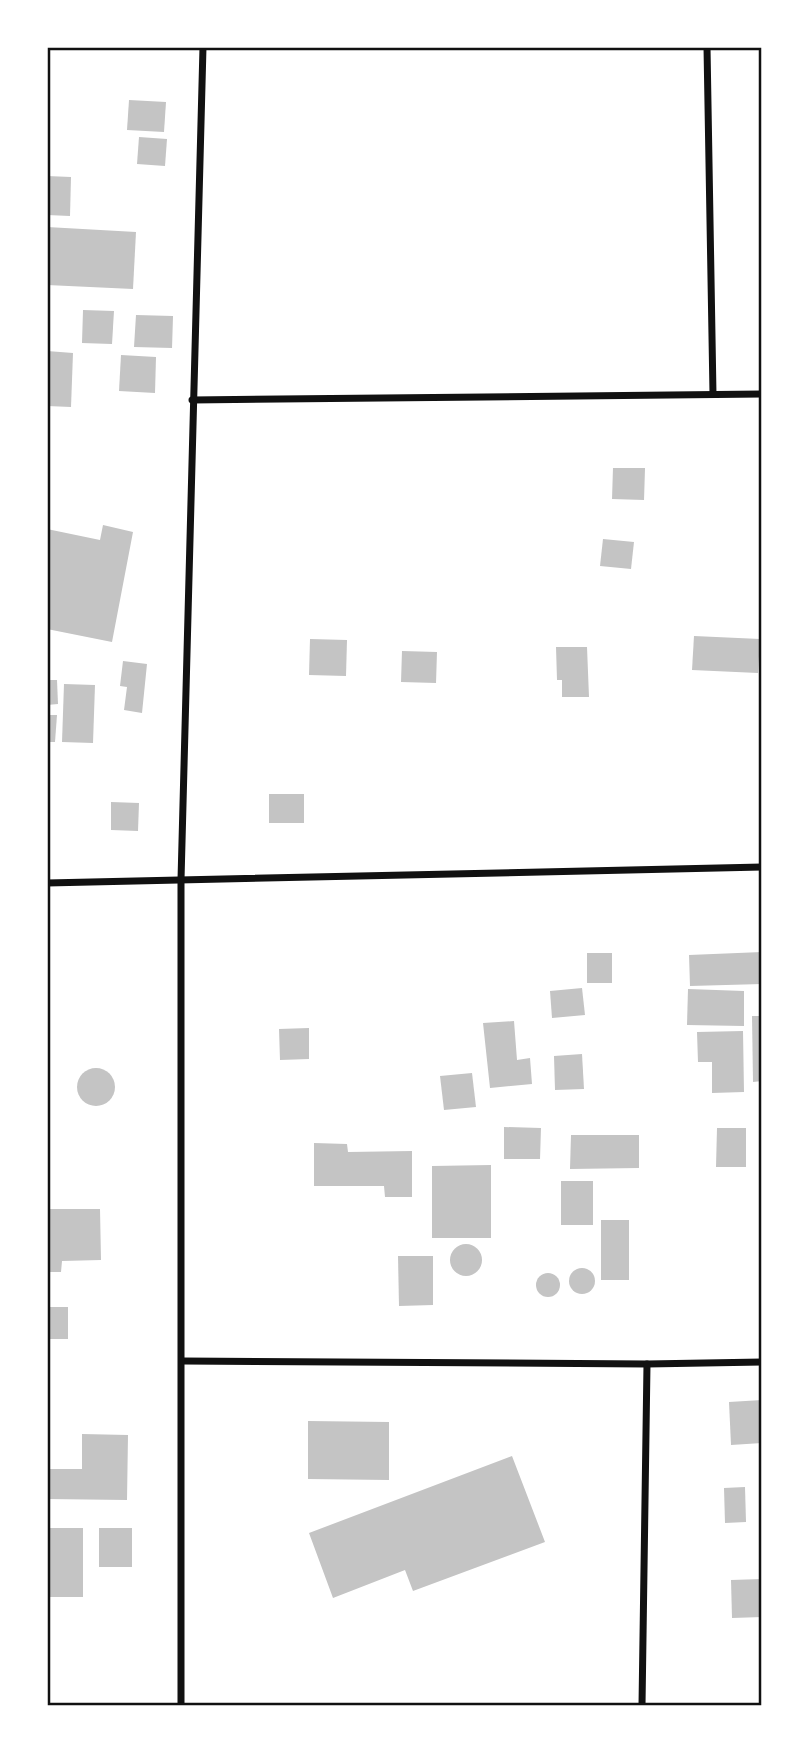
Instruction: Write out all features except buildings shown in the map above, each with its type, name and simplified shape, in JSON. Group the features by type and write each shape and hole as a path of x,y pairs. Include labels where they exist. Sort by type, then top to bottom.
{"street":[{"path":"181,1706 181,880 203,47"},
{"path":"707,47 713,394"},
{"path":"192,400 762,394"},
{"path":"47,883 762,867"},
{"path":"183,1361 647,1364 762,1362"},
{"path":"642,1706 647,1364"}]}
